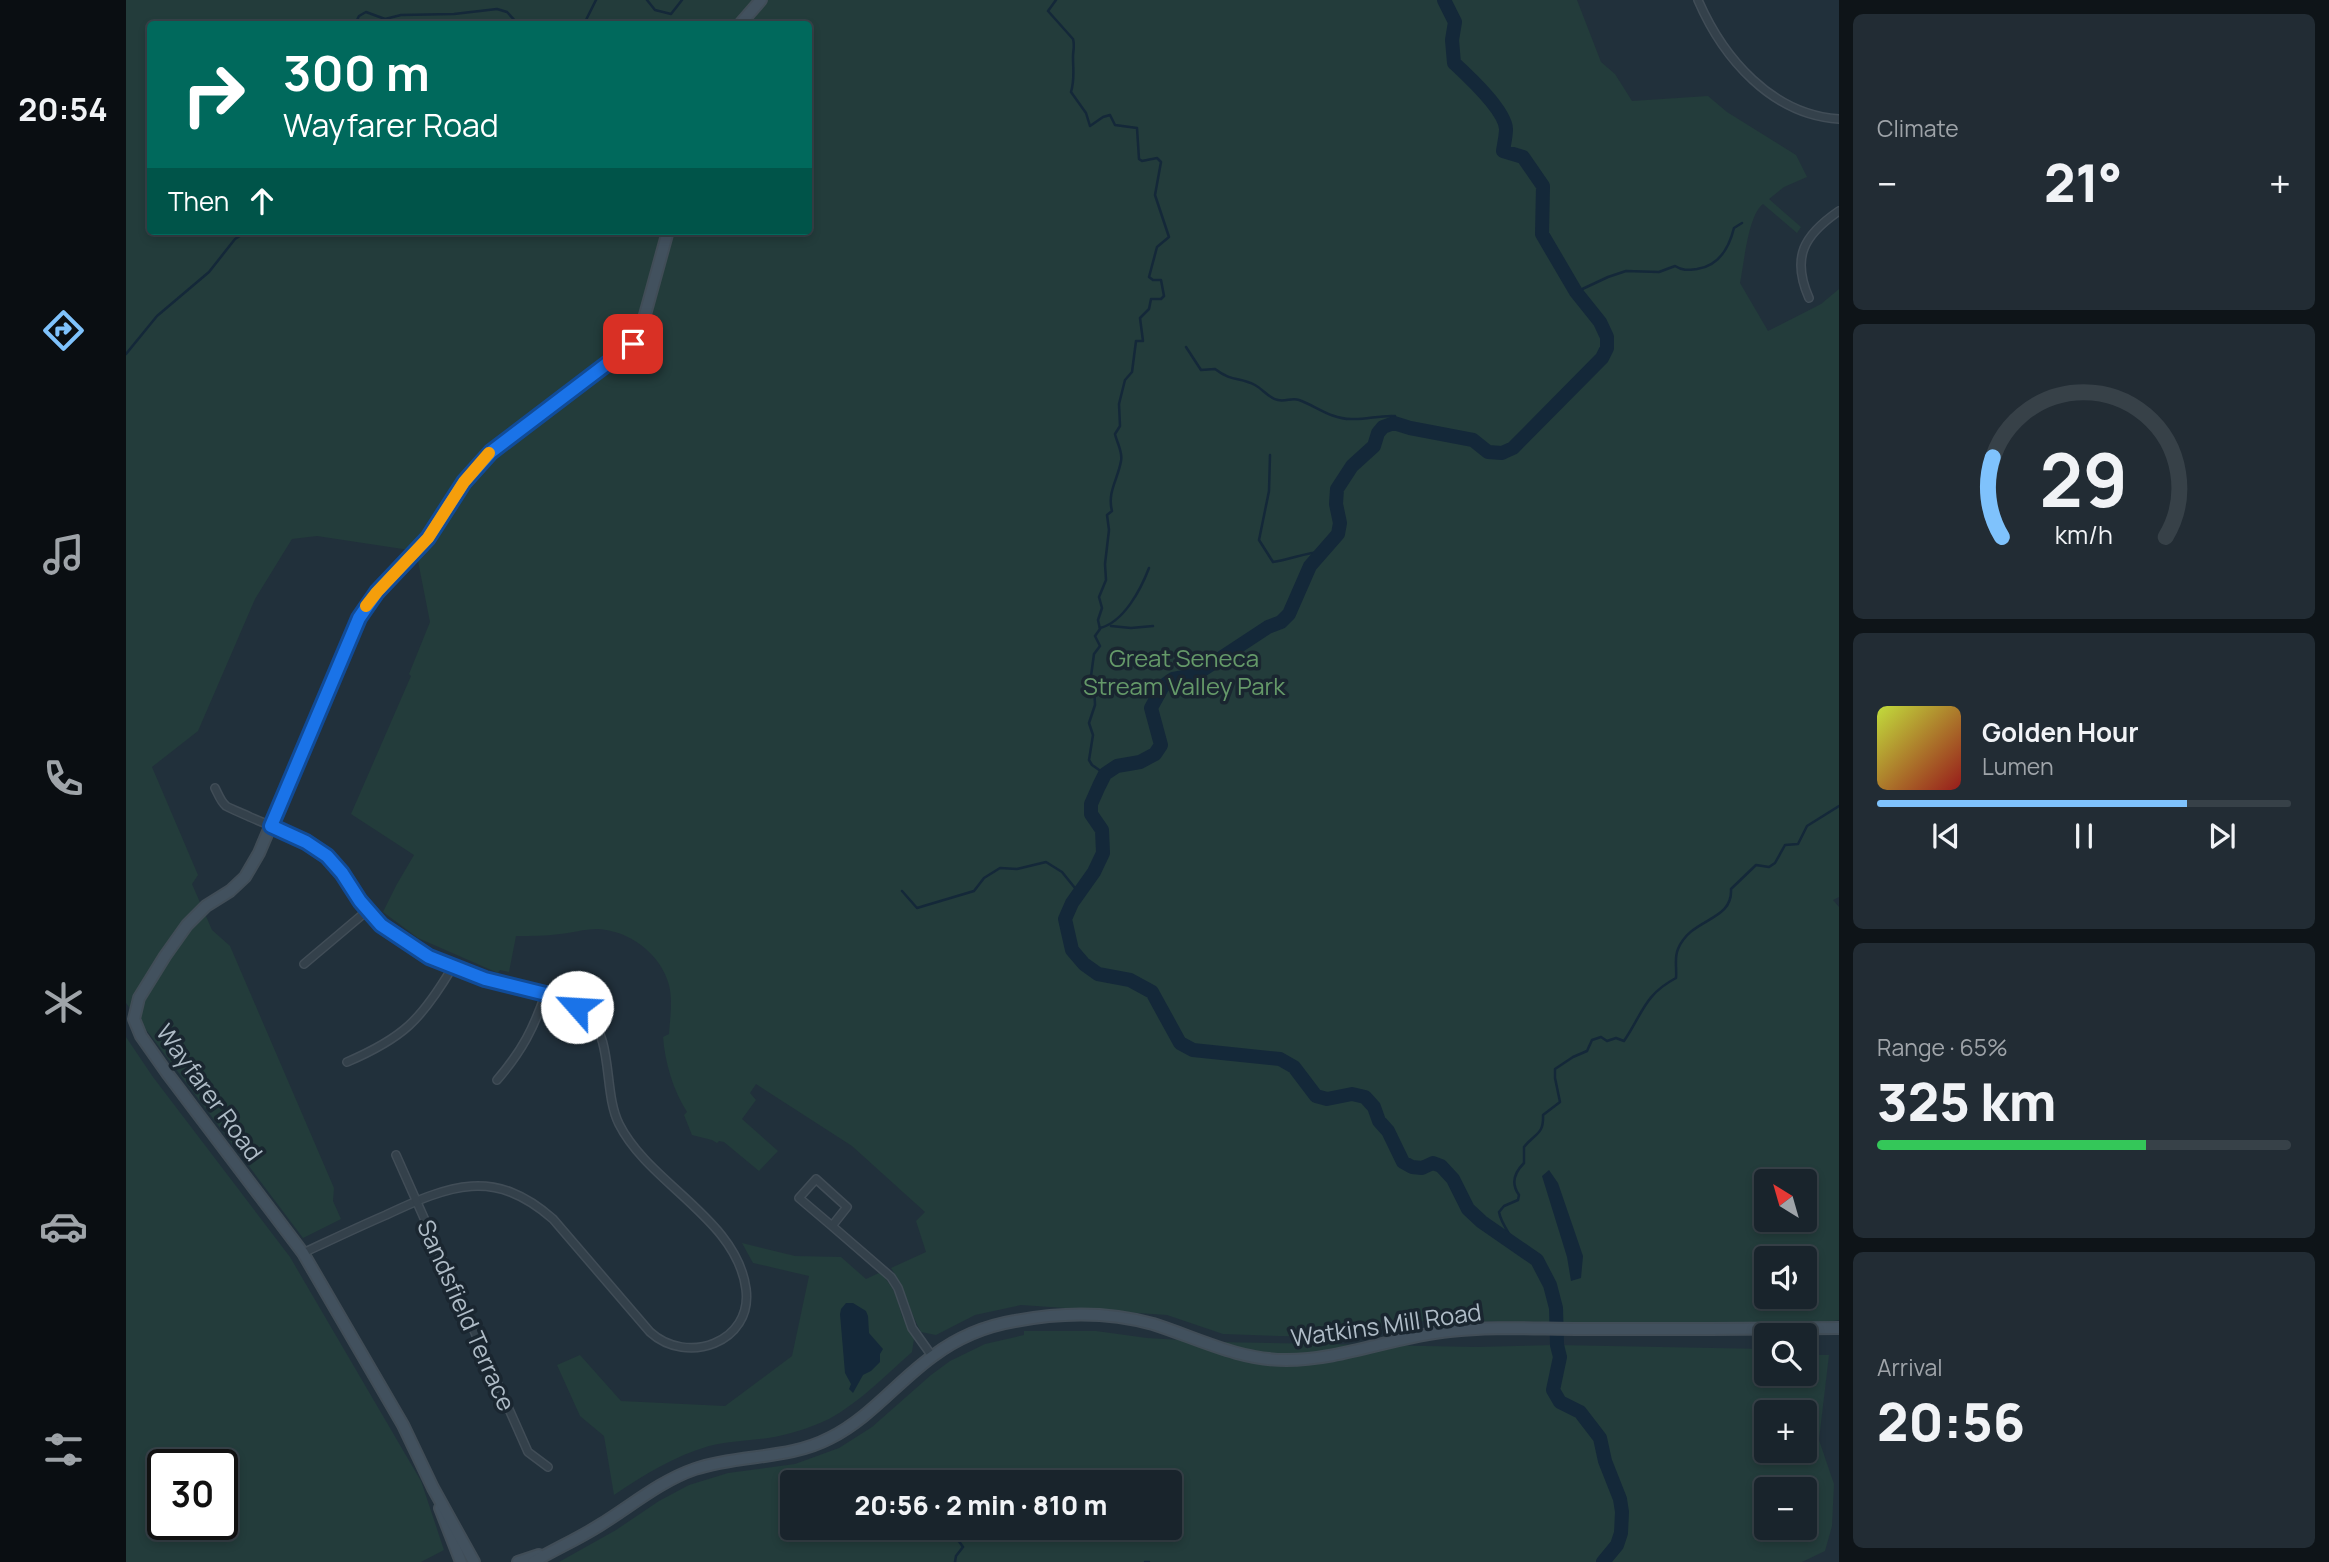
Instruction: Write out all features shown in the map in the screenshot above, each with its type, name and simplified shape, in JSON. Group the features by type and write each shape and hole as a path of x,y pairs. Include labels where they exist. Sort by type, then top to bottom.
{"street":[{"path":"743,21 761,0"},
{"path":"1698,0 1707,22 1729,56 1747,75 1767,91 1803,112 1839,119"},
{"path":"1809,298 1802,282 1800,260 1809,237 1819,225 1839,211"},
{"name":"Wayfarer Road","path":"474,1562 433,1488 403,1425 303,1253 160,1064 141,1036 134,1019 139,998 187,925 206,906 230,891 245,877 259,853 359,618 370,600 428,538 476,467 512,434 633,344 640,333 667,235"},
{"path":"215,788 223,805 306,842 327,856 381,925 404,943 452,968 566,999 589,1016 604,1046 612,1106 627,1138 645,1161 702,1213 726,1241 742,1272 746,1288 745,1306 738,1323 725,1337 709,1347 690,1349 660,1341 554,1219 541,1208 503,1188 475,1185 447,1189 303,1253"},
{"path":"304,964 368,910"},
{"path":"347,1062 377,1049 410,1026 431,1003 452,968"},
{"path":"497,1080 527,1041 546,992"},
{"name":"Sandsfield Terrace","path":"396,1156 528,1452 548,1467"},
{"path":"832,1226 848,1207 816,1179 799,1198 891,1277 898,1288 912,1328 932,1356"},
{"name":"Watkins Mill Road","path":"533,1562 599,1525 671,1479 726,1461 791,1452 833,1436 876,1406 948,1345 981,1330 1015,1321 1068,1314 1107,1314 1154,1325 1232,1353 1269,1359 1323,1357 1428,1334 1480,1329 1839,1328"},
{"name":"Wayfarer Road","path":"433,1488 461,1562"},
{"path":"453,1562 454,1544"},
{"name":"Watkins Mill Road","path":"518,1562 548,1552"}],"green space":[{"name":"Great Seneca Stream Valley Park","path":"126,0 1577,0 1601,62 1615,74 1632,101 1708,96 1727,112 1796,155 1807,177 1784,187 1769,199 1801,227 1797,233 1763,204 1750,229 1740,283 1768,331 1821,304 1839,289 1839,897 1833,900 1839,907 1839,1320 1833,1321 1833,1324 1407,1321 1327,1337 1223,1334 1167,1315 1021,1305 975,1315 936,1335 921,1332 891,1268 926,1252 916,1221 925,1212 852,1146 756,1084 750,1093 756,1100 742,1119 778,1151 759,1171 724,1142 717,1143 692,1135 684,1115 687,1112 670,1076 664,1047 663,1037 669,1034 669,985 659,963 642,946 621,934 597,929 516,936 509,972 500,970 498,973 418,938 383,912 414,855 351,814 411,676 409,674 430,622 416,551 317,536 292,539 255,599 198,731 152,767 198,875 192,884 212,930 230,946 334,1188 333,1201 341,1219 303,1238 126,1003"},
{"path":"126,1037 153,1077 290,1257 421,1481 444,1550 421,1562 126,1562"},
{"path":"742,1243 795,1256 841,1257 866,1279 881,1272 895,1292 902,1316 914,1339 912,1352 862,1396 829,1419 783,1435 723,1443 696,1450 660,1467 614,1495 604,1436 580,1416 557,1365 580,1355 621,1401 725,1406 792,1356 809,1276 753,1263"},
{"path":"1024,1331 1096,1331 1147,1338 1214,1342 1754,1349 1754,1386 1817,1386 1817,1355 1829,1355 1819,1440 1834,1484 1832,1526 1825,1551 1802,1562 559,1562 689,1485 728,1473 795,1464 839,1448 872,1427 950,1361 985,1344 1024,1335"}],"water":[{"path":"1549,1170 1558,1183 1583,1256 1581,1278 1571,1281 1567,1257 1542,1176"},
{"path":"846,1303 853,1303 866,1311 869,1333 883,1349 880,1362 863,1375 853,1393 849,1389 851,1384 845,1373 840,1314"}],"waterway":[{"path":"584,21 596,0"},
{"path":"647,0 655,10 671,14 682,0"},
{"path":"1056,0 1048,11 1074,41 1071,92 1086,113 1090,126 1110,115 1115,125 1137,128 1139,159 1142,161 1157,158 1161,162 1155,195 1169,237 1157,247 1149,277 1161,280 1164,296 1161,299 1151,299 1149,309 1140,318 1143,341 1136,341 1132,372 1125,380 1119,404 1120,426 1115,434 1121,458 1112,492 1112,511 1107,515 1109,530 1106,580 1099,597 1102,608 1098,620 1100,629 1095,636 1100,646 1094,654 1091,676 1094,682 1095,705 1089,723 1093,735 1089,760 1105,774"},
{"path":"1444,0 1455,22 1452,40 1454,63 1499,112 1506,129 1503,151 1523,157 1543,186 1542,234 1576,292 1600,322 1607,337 1607,348 1602,358 1513,448 1502,453 1488,452 1473,440 1394,423 1383,427 1374,446 1352,466 1337,489 1336,504 1340,523 1338,534 1310,566 1289,614 1281,622 1268,627 1195,675 1173,679 1163,686 1151,708 1161,745 1155,754 1140,762 1117,766 1105,774 1091,804 1091,814 1102,830 1103,853 1065,919 1072,950 1084,964 1098,974 1130,980 1152,992 1180,1043 1193,1050 1280,1059 1294,1067 1316,1096 1327,1099 1352,1094 1365,1097 1374,1107 1379,1121 1388,1131 1403,1162 1412,1167 1422,1168 1433,1163 1441,1166 1453,1179 1468,1209 1482,1222 1537,1260 1550,1285 1556,1308 1560,1357 1553,1390 1560,1402 1580,1412 1600,1438 1605,1461 1620,1499 1621,1533 1617,1545 1603,1562"},
{"path":"356,21 366,12 385,19 401,15 454,14 497,9 507,12 515,21"},
{"path":"1576,292 1626,271 1659,272 1675,266 1686,270 1705,267 1722,255 1734,228 1742,223"},
{"path":"126,354 157,316 209,272 235,239 242,235"},
{"path":"1186,347 1201,370 1215,369 1226,376 1250,383 1275,399 1296,399 1330,415 1344,418 1395,416 1394,423"},
{"path":"1270,455 1269,491 1259,540 1273,562 1322,552"},
{"path":"1100,628 1109,625 1124,612 1149,568"},
{"path":"1111,626 1153,626"},
{"path":"1516,1246 1499,1212 1504,1206 1518,1200 1515,1179 1524,1163 1524,1147 1540,1130 1543,1115 1560,1102 1555,1069 1587,1051 1592,1040 1601,1037 1607,1041 1616,1038 1624,1041 1650,998 1676,978 1677,952 1684,939 1725,908 1730,900 1731,889 1756,865 1769,867 1775,863 1785,845 1798,844 1807,826 1839,806"},
{"path":"902,891 917,908 974,891 984,878 1000,868 1017,869 1046,862 1062,872 1079,893"},
{"path":"955,1562 963,1547 958,1540"}],"slow traffic":[{"path":"366,606 428,538 464,482 489,453"}],"route":[{"path":"577,1007 566,999 546,992 485,979 452,968 404,943 381,925 327,856 306,842 271,826 359,618 370,600 428,538 464,482 491,452 633,344"}]}
